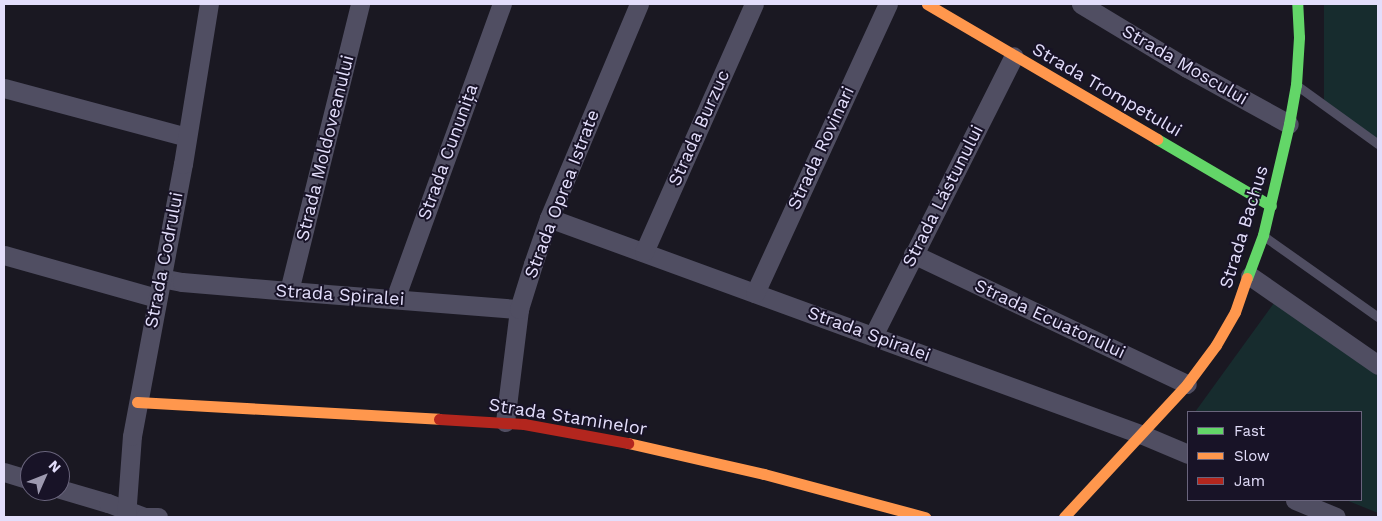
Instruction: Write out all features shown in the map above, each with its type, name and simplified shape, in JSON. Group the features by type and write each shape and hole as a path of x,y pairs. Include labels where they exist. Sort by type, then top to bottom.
{"street":[{"name":"Strada Codrului","path":"126,514 128,468 137,402 188,137 210,4"},
{"name":"Strada Moldoveanului","path":"289,292 360,4"},
{"name":"Strada Cununița","path":"395,299 502,4"},
{"name":"Strada Oprea Istrate","path":"505,422 519,309 549,218 639,4"},
{"name":"Strada Burzuc","path":"644,252 754,4"},
{"name":"Strada Rovinari","path":"755,293 888,4"},
{"name":"Strada Trompetului","path":"926,4 1271,206"},
{"name":"Strada Moscului","path":"1081,4 1187,68 1289,124"},
{"name":"Strada Bachus","path":"1064,517 1143,434 1187,384 1235,312 1250,276 1263,235 1289,124 1296,85 1299,37 1297,4"},
{"name":"Strada Lăstunului","path":"873,336 1014,56"},
{"path":"4,88 188,137"},
{"name":"Strada Spiralei","path":"549,218 1143,434 1187,454"},
{"name":"Strada Ecuatorului","path":"913,254 1187,384"},
{"path":"4,255 157,298"},
{"path":"1250,276 1378,365"},
{"name":"Strada Spiralei","path":"161,278 182,282 289,292 519,309"},
{"name":"Strada Staminelor","path":"137,402 505,422 611,439 764,474 926,517"},
{"path":"4,472 20,477"},
{"path":"70,492 108,502 126,514 158,517"},
{"path":"1297,501 1336,517"}],"lane":[{"path":"1296,85 1378,144"},
{"path":"1263,235 1378,317"}],"green space":[{"path":"1324,4 1378,4 1378,141 1324,102"},
{"path":"1274,303 1378,375 1378,513 1348,501 1362,501 1362,411 1196,411"}],"traffic: fast":[{"path":"1247,278 1263,235 1289,124 1296,85 1299,37 1297,4"},
{"path":"1157,139 1271,206"}],"traffic: slow":[{"path":"927,4 1157,139"},
{"path":"1064,517 1187,384 1216,345 1235,312 1247,278"},
{"path":"137,402 439,419"},
{"path":"628,443 764,474 925,517"}],"traffic: jam":[{"path":"439,419 524,424 628,443"}]}
